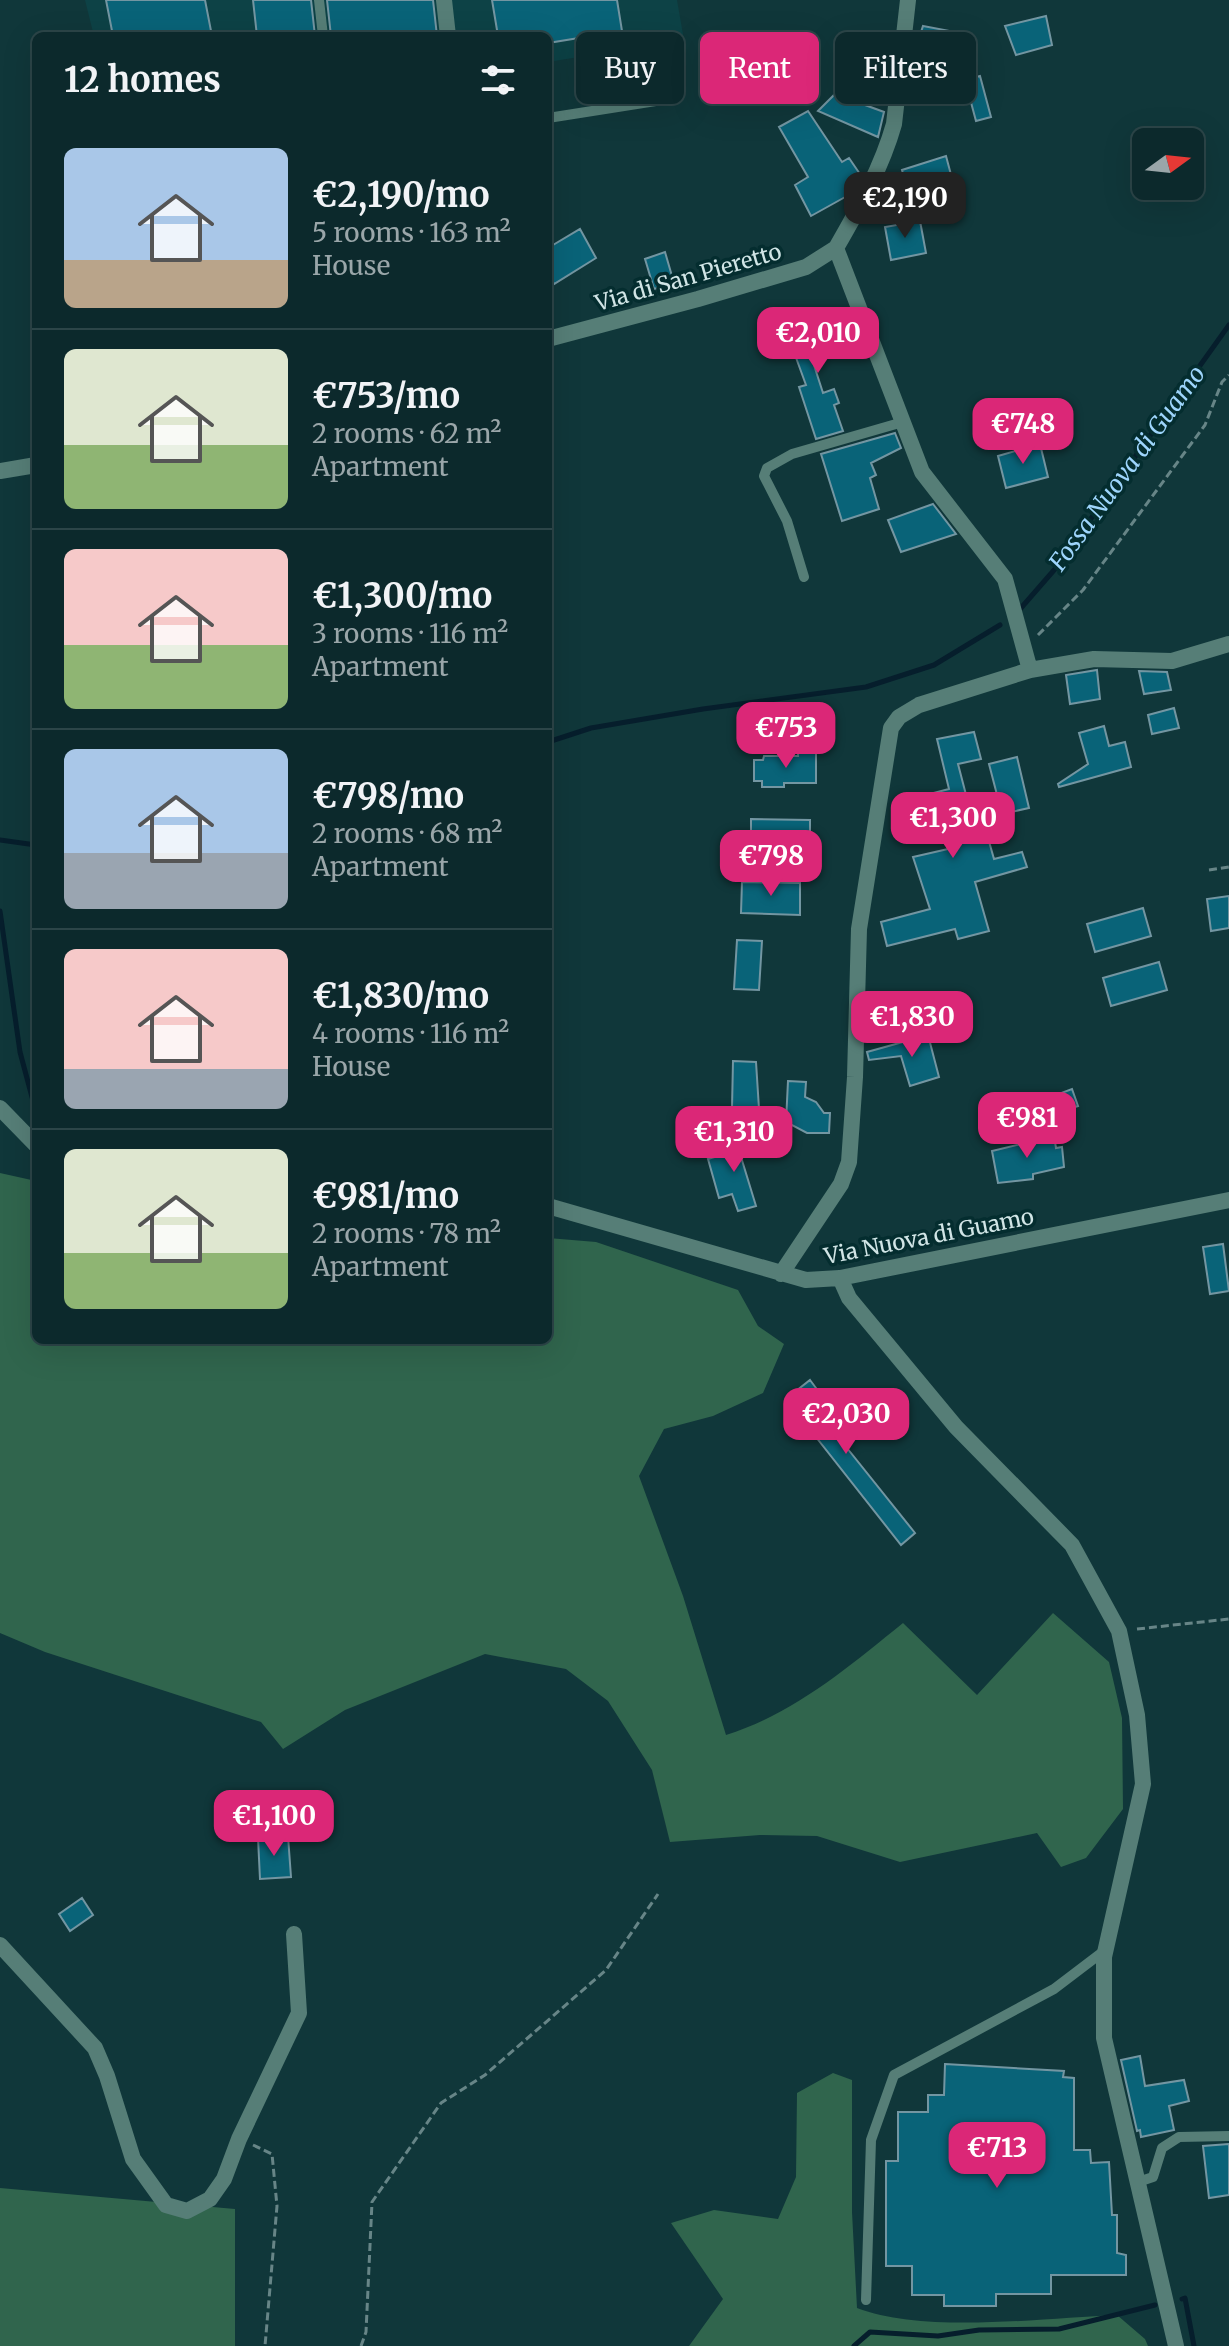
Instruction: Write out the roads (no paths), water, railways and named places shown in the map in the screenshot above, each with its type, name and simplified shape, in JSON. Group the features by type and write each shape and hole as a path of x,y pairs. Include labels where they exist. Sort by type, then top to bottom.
{"street":[{"path":"444,0 448,32"},
{"path":"908,0 894,124 889,142 836,248 922,472 1005,579 1030,670"},
{"name":"Via di San Pieretto","path":"552,338 806,267 836,248"},
{"path":"0,471 32,466"},
{"path":"781,1274 841,1184 849,1162 859,929 891,728 899,717 919,705 1030,670 1094,659 1172,661 1229,644"},
{"path":"0,1108 32,1142"},
{"path":"0,1135 21,1132"},
{"name":"Via Nuova di Guamo","path":"552,1207 806,1280 840,1278 1229,1200"},
{"path":"840,1278 849,1298 956,1427 1072,1545 1119,1631 1137,1715 1143,1784 1106,1949 1104,2038 1176,2346"},
{"path":"0,1945 95,2048 133,2159 166,2205 187,2211 210,2199 224,2179 239,2139 299,2013 294,1934"}],"lane":[{"path":"319,0 323,32"},
{"path":"552,117 637,104"},
{"path":"804,577 787,521 764,476 767,468 792,454 903,422"},
{"path":"866,2300 871,2140 894,2075 1054,1989 1106,1949"},
{"path":"1138,2182 1153,2177 1162,2148 1179,2137 1229,2136"}],"waterway":[{"name":"Fossa Nuova di Guamo","path":"1021,608 1055,569 1229,325"},
{"path":"552,741 591,728 866,687 934,665 1000,625"},
{"path":"0,840 32,844"},
{"path":"0,911 20,1052 32,1097"},
{"path":"1182,2299 1185,2298 1194,2346"},
{"path":"854,2346 870,2332 938,2336 979,2330 1059,2329 1155,2305"}]}
